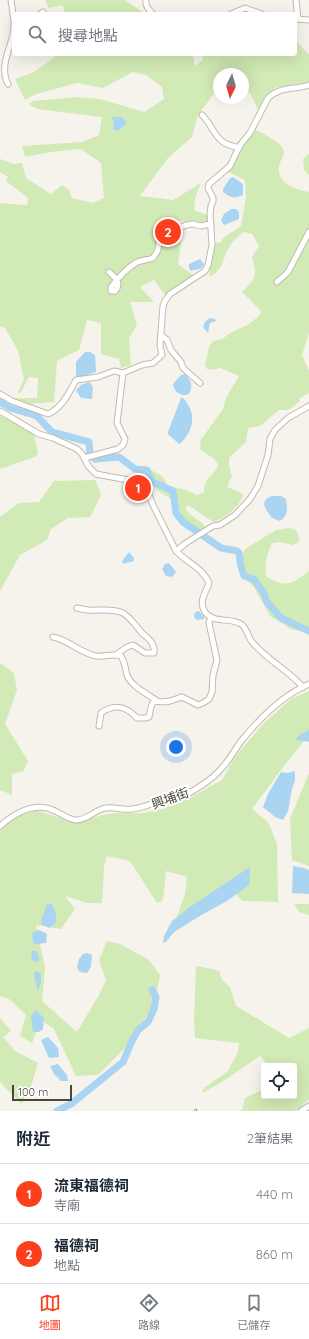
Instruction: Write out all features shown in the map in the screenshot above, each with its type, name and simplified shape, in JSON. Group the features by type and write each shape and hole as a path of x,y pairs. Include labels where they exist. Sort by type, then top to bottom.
{"street":[{"path":"12,0 13,12"},
{"path":"146,0 148,9 151,12"},
{"path":"296,0 297,12"},
{"path":"235,12 245,8 256,12"},
{"path":"297,19 309,20"},
{"path":"8,84 5,79 4,67 12,40"},
{"path":"0,394 12,401 48,414 55,411 68,395 76,380 114,371 123,373 142,364 153,362 162,355 160,346 163,306 165,301 170,294 205,271 208,265 212,245 211,206 213,201 208,188 209,184 230,166 238,148 250,133 268,98 272,94 276,91 301,88 309,85"},
{"path":"301,88 309,90"},
{"path":"202,115 209,122 216,136 224,143 238,148"},
{"path":"109,272 117,279 138,262 153,258 158,250 159,242 168,234 186,225 193,224 200,226 211,224"},
{"path":"277,282 288,272 309,232"},
{"path":"161,335 167,340 171,350 181,362 183,368 200,383"},
{"path":"84,458 118,449 123,445 125,439 118,423 123,373"},
{"path":"176,551 212,526 220,525 235,515 258,486 268,455 270,439 275,430 288,418 309,406"},
{"path":"0,412 39,434 53,438 77,449 89,467 96,474 144,483 153,505 176,551 181,557 204,574 207,578 209,583 203,598 202,606 205,612 211,618 235,620 244,626 251,641 270,660 303,687"},
{"path":"53,637 70,643 96,656 117,654 133,645 145,653 154,653 152,641 141,632 134,622 122,613 105,609 88,610 77,608"},
{"path":"117,654 121,656 125,662 127,675 130,679 139,689 156,700 170,701 182,697 198,705 208,699 212,692 213,675 217,660 209,623 211,618"},
{"name":"興埔街","path":"0,826 14,815 27,809 38,807 50,808 71,819 77,820 102,808 130,810 188,794 222,768 242,739 280,701 309,684"},
{"path":"99,726 101,713 114,706 130,710 137,718 149,717 153,702 156,700"},
{"path":"301,1111 309,1106"}],"green space":[{"path":"45,0 125,0 142,12 65,12 63,5 49,8"},
{"path":"297,42 309,54 309,82 274,88 258,110 249,93 249,68 213,68 213,95 198,115 192,137 168,158 140,196 173,200 201,183 195,199 194,210 209,216 206,225 174,220 181,243 178,264 193,275 165,295 154,280 140,287 154,302 130,302 137,325 129,338 131,365 121,368 119,359 101,354 101,323 87,320 79,350 57,361 54,402 27,404 12,398 37,398 38,378 29,377 21,392 17,394 24,379 18,351 5,328 0,326 0,203 27,205 28,198 6,181 8,177 0,172 0,159 14,164 22,163 26,178 51,194 62,185 69,190 72,198 93,203 104,198 101,163 81,149 51,152 25,157 22,146 82,142 99,135 102,117 37,109 29,104 33,101 77,97 100,99 144,112 164,99 162,87 146,75 133,72 103,88 77,83 36,94 25,100 15,79 34,72 55,56 193,56 194,66 202,61 203,56 297,56"},
{"path":"254,129 274,140 283,149 284,153 279,166 279,172 284,181 288,185 309,192 309,333 302,355 309,371 309,393 300,398 299,402 288,410 279,410 260,426 248,428 246,442 229,458 232,476 227,487 240,492 243,495 239,504 232,511 215,522 187,505 186,509 188,512 205,526 201,532 192,529 174,515 175,501 156,490 149,472 151,470 162,476 168,486 186,490 197,495 204,492 205,483 214,472 218,464 214,459 201,450 200,441 223,409 226,398 239,376 220,368 211,370 207,369 205,365 209,347 213,341 222,339 232,332 249,324 260,315 261,311 242,292 250,284 255,273 252,257 259,246 252,234 244,232 236,238 227,250 219,269 212,276 209,274 214,244 221,242 223,238 241,226 246,198 245,180 228,172 244,144 250,138"},
{"path":"309,154 309,175 304,170 303,159"},
{"path":"0,416 23,426 34,434 38,453 35,457 0,469"},
{"path":"95,480 101,495 90,517 68,518 51,529 47,540 20,555 0,591 0,517 19,503 39,502 54,481"},
{"path":"288,528 296,531 299,541 293,545 279,542 272,543 266,559 266,576 278,583 283,584 293,582 309,571 309,633 291,629 270,616 254,587 243,577 240,569 240,559 245,549 276,530"},
{"path":"0,663 14,673 17,690 5,724 28,761 23,771 12,774 12,795 0,790"},
{"path":"309,691 309,735 252,809 268,822 277,844 278,902 242,901 230,887 186,925 176,919 185,894 187,877 166,871 163,900 157,903 130,861 107,856 104,866 102,903 87,903 65,896 75,909 61,929 36,925 45,967 42,1001 77,1032 106,980 99,960 107,941 120,944 149,960 160,975 155,1002 131,1042 98,1075 76,1076 54,1029 41,1020 32,1043 20,1036 26,1015 9,999 0,996 0,830 14,818 35,810 75,823 103,815 118,813 143,813 163,809 193,796 222,780 235,757 264,723 291,699"},
{"path":"309,773 309,866 292,860 290,819"},
{"path":"294,904 309,904 309,915 299,912"},
{"path":"196,966 213,969 220,972 221,979 230,987 236,1006 289,1038 309,1028 309,1100 295,1111 239,1111 242,1110 245,1098 261,1090 261,1099 297,1099 297,1063 266,1063 260,1056 217,1085 202,1093 204,1088 227,1072 238,1052 239,1043 195,1038 194,1021"},
{"path":"0,1018 11,1031 3,1037 15,1051 38,1063 30,1089 21,1104 0,1082"}],"water":[{"path":"112,117 121,117 127,122 118,131 113,129 114,124"},
{"path":"233,177 243,184 243,195 233,197 228,196 223,192 223,189 230,178"},
{"path":"231,209 236,209 239,212 239,219 224,225 221,221 224,214"},
{"path":"200,259 204,264 202,268 191,271 189,264"},
{"path":"210,318 215,319 216,321 210,323 208,333 203,327 205,322"},
{"path":"85,352 90,352 95,355 96,372 76,378 76,362"},
{"path":"185,374 190,381 191,388 189,394 183,395 176,391 173,384 181,375"},
{"path":"89,382 93,387 92,399 81,398 76,390 81,385"},
{"path":"181,398 183,398 190,409 192,421 189,432 179,444 168,434 168,432"},
{"path":"272,496 281,496 286,499 286,514 280,521 272,518 264,506 265,500"},
{"path":"129,552 134,558 134,561 123,564 122,561"},
{"path":"169,563 176,572 172,577 166,576 162,569 165,564"},
{"path":"199,611 205,619 197,620 194,617 195,612"},
{"path":"309,730 309,742 296,740 298,736"},
{"path":"295,771 295,780 288,811 283,820 275,817 263,807 268,794 281,772 287,773"},
{"path":"293,866 309,870 309,894 292,893"},
{"path":"250,867 249,885 227,901 174,932 166,942 163,943 164,936 172,921 190,907"},
{"path":"51,903 56,913 56,918 55,924 49,928 41,924 41,920 47,905"},
{"path":"39,930 47,934 46,943 33,943 32,933"},
{"path":"32,951 36,951 39,955 39,962 31,960"},
{"path":"87,953 92,955 91,967 87,973 80,972 77,968 79,959 83,954"},
{"path":"36,971 41,974 41,982 38,991 34,975"},
{"path":"36,1010 44,1018 43,1029 39,1032 33,1032 31,1016"},
{"path":"48,1037 58,1048 59,1057 49,1058 41,1040"},
{"path":"58,1064 67,1075 68,1081 61,1081 54,1074 50,1066"}],"waterway":[{"path":"0,402 10,408 37,416 52,432 89,442 90,453 95,459 119,457 135,469 147,470 153,482 173,491 176,513 183,522 221,548 237,551 239,553 244,576 254,579 263,592 267,602 281,618 309,631"},
{"path":"57,1111 71,1104 123,1062 138,1030 148,1022 154,1009 156,997 152,990"}],"place":[{"name":"福德祠","path":"168,232"},
{"name":"流東福德祠","path":"138,488"}]}
